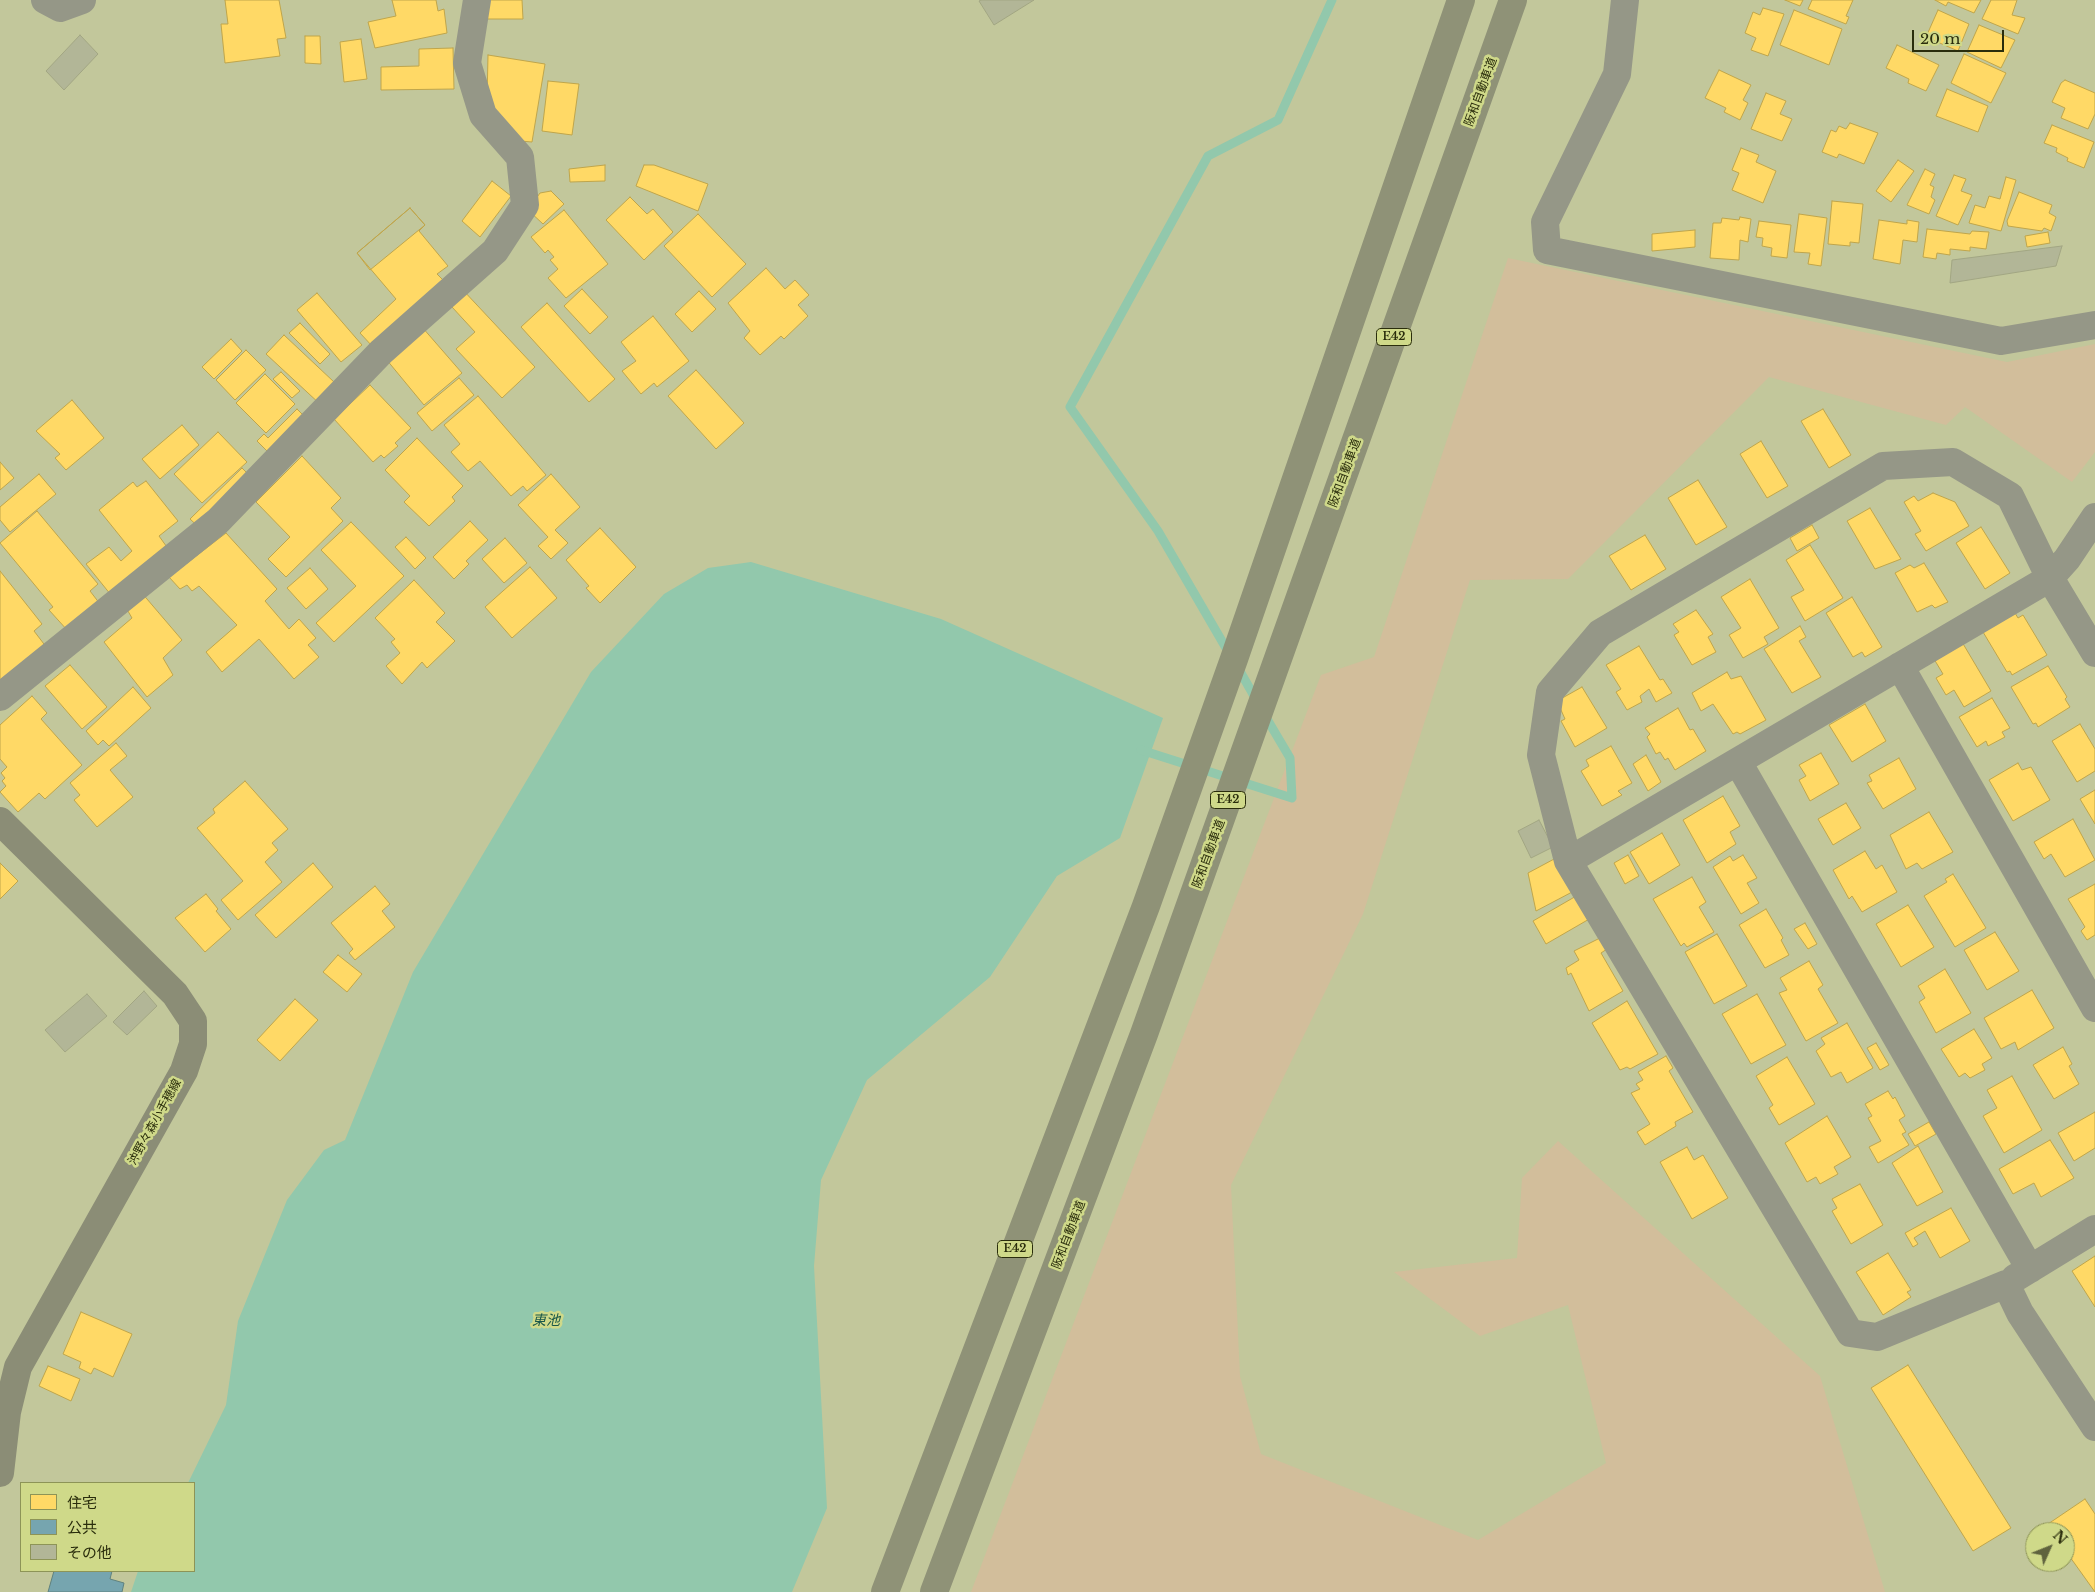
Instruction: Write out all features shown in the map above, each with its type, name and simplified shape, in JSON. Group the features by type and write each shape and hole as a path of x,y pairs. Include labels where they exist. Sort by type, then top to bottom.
{"highway":[{"name":"E42","path":"885,1592 1146,906 1234,659 1461,0"},
{"name":"阪和自動車道","path":"934,1592 1144,1034 1274,675 1513,0"}],"main road":[{"name":"沖野々森小手穂線","path":"0,821 175,994 193,1021 193,1044 184,1071 18,1367 6,1412 0,1473"}],"street":[{"path":"45,0 60,8 82,0"},
{"path":"0,697 218,521 380,352 495,250 525,205 520,157 483,115 467,63 476,0"},
{"path":"1625,0 1617,74 1544,222 1547,250 2001,341 2095,325"},
{"path":"2095,653 2050,578 2010,496 1953,462 1883,466 1600,632 1550,692 1542,754 1568,861 1850,1333 1877,1337 2006,1284 2095,1229"},
{"path":"1568,861 2050,578 2067,559 2095,517"},
{"path":"1900,666 2095,1008"},
{"path":"1738,762 2030,1269"},
{"path":"2006,1284 2020,1312 2095,1427"}],"shaded area":[{"path":"1508,258 2007,362 2095,344 2095,452 2072,482 1965,407 1946,425 1769,377 1568,579 1470,580 1363,914 1231,1185 1240,1376 1261,1454 1478,1540 1606,1463 1568,1305 1480,1336 1394,1272 1517,1258 1522,1178 1558,1141 1820,1376 1885,1592 971,1592 1321,675 1374,657"}],"water":[{"name":"東池","path":"751,562 941,619 1163,718 1120,838 1057,876 990,977 867,1080 821,1180 814,1266 827,1508 792,1592 131,1592 138,1572 195,1572 195,1482 188,1482 226,1405 238,1321 287,1200 324,1150 345,1140 413,972 591,672 664,594 708,568"}],"building: 住宅":[{"path":"225,0 279,0 286,38 277,39 280,56 225,63 221,24 228,24"},
{"path":"392,0 436,0 438,11 444,9 447,33 375,48 368,22 396,16"},
{"path":"480,0 522,0 523,19 480,19"},
{"path":"1785,0 1803,0 1800,6"},
{"path":"1812,0 1853,0 1846,16 1849,17 1846,24 1808,9"},
{"path":"1935,0 1981,0 1974,13 1948,2 1946,6"},
{"path":"1991,0 2017,0 2012,15 2025,18 2018,34 1982,19"},
{"path":"1763,8 1784,14 1768,56 1751,50 1756,38 1745,33 1753,12 1760,15"},
{"path":"1794,10 1842,29 1829,65 1780,45"},
{"path":"1938,10 1969,24 1958,51 1926,37"},
{"path":"1979,25 2015,40 2001,68 1967,52"},
{"path":"305,36 320,36 321,64 305,63"},
{"path":"361,39 367,79 344,82 340,42"},
{"path":"1897,45 1939,65 1926,91 1908,83 1909,79 1886,68"},
{"path":"453,48 454,89 381,90 381,67 419,66 419,49"},
{"path":"1964,54 2006,73 1991,103 1951,83"},
{"path":"488,55 545,64 532,142 520,141 487,100"},
{"path":"1719,70 1751,85 1743,100 1748,103 1740,120 1724,112 1726,108 1705,98"},
{"path":"2065,80 2095,93 2095,114 2088,129 2061,118 2065,108 2052,102 2061,83"},
{"path":"548,81 579,84 572,135 542,131"},
{"path":"1947,89 1988,106 1978,132 1936,116"},
{"path":"1766,93 1786,101 1780,114 1792,119 1782,141 1751,129"},
{"path":"1850,123 1878,133 1864,164 1839,154 1837,158 1822,152 1831,130 1836,132 1839,126 1846,129"},
{"path":"2052,125 2094,142 2084,168 2067,161 2068,158 2056,152 2057,148 2044,143"},
{"path":"1741,148 1759,155 1756,162 1776,171 1763,203 1732,190 1739,173 1732,170"},
{"path":"1898,160 1914,171 1891,202 1876,191"},
{"path":"605,165 605,181 570,182 569,169"},
{"path":"644,165 654,165 708,184 698,211 636,186"},
{"path":"1925,169 1935,174 1930,185 1934,187 1931,197 1935,200 1929,214 1907,205"},
{"path":"1954,175 1966,179 1961,191 1972,195 1958,225 1936,216"},
{"path":"2006,177 2016,180 2001,231 1969,223 1975,205 1985,208 1989,196 2000,199"},
{"path":"492,181 511,196 480,237 462,221"},
{"path":"551,191 564,204 543,224 528,210 540,193"},
{"path":"2019,192 2052,205 2049,213 2056,217 2051,231 2044,228 2042,231 2008,226 2007,221"},
{"path":"630,197 647,214 653,209 673,232 644,260 606,220"},
{"path":"1832,201 1863,204 1859,243 1850,242 1850,246 1828,244"},
{"path":"410,208 425,225 419,231 448,266 437,274 444,281 373,347 360,333 396,299 357,253"},
{"path":"410,208 425,225 370,270 357,253"},
{"path":"564,210 608,264 566,298 548,278 558,269 550,260 554,257 548,250 545,253 531,237"},
{"path":"698,214 746,264 712,297 664,246"},
{"path":"1799,214 1827,218 1821,266 1808,264 1810,253 1794,252"},
{"path":"1740,217 1751,219 1748,242 1740,240 1739,260 1710,258 1713,223 1721,223 1722,218 1739,220"},
{"path":"1879,220 1907,224 1907,220 1919,222 1917,242 1903,240 1900,264 1873,259"},
{"path":"1759,221 1791,225 1787,258 1771,256 1772,248 1762,246 1763,238 1756,237"},
{"path":"1927,229 1970,234 1972,231 1989,232 1986,249 1970,247 1970,251 1950,249 1950,255 1937,253 1936,259 1923,257"},
{"path":"1695,230 1695,247 1652,251 1652,234"},
{"path":"2048,232 2050,243 2027,247 2025,236"},
{"path":"766,268 785,289 795,280 809,295 798,305 808,316 784,339 781,336 760,355 744,338 750,331 728,303"},
{"path":"462,289 535,367 502,398 456,349 475,332 452,307"},
{"path":"582,289 608,317 590,334 564,306"},
{"path":"699,291 716,309 692,332 675,314"},
{"path":"317,293 362,345 341,362 297,310"},
{"path":"547,303 615,379 589,402 521,327"},
{"path":"653,316 689,361 657,387 654,383 641,394 622,371 636,361 621,342"},
{"path":"300,323 330,354 320,364 289,333"},
{"path":"422,327 462,373 424,405 386,359"},
{"path":"284,335 334,382 321,405 266,354"},
{"path":"231,339 242,351 214,379 202,367"},
{"path":"246,350 266,370 235,400 216,380"},
{"path":"696,370 744,423 716,449 668,396"},
{"path":"281,372 300,391 292,398 273,379"},
{"path":"265,374 295,404 266,433 236,403"},
{"path":"459,378 474,395 432,431 417,413"},
{"path":"370,385 411,428 395,443 398,446 384,458 381,455 373,462 334,419"},
{"path":"478,396 546,475 527,491 523,486 511,496 480,461 468,471 451,452 460,444 444,425"},
{"path":"72,400 104,438 66,470 55,458 60,454 36,431"},
{"path":"297,409 312,424 276,460 257,441 264,434 268,438"},
{"path":"1823,409 1851,455 1829,468 1801,421"},
{"path":"182,425 199,445 160,479 142,459"},
{"path":"218,432 247,462 202,503 174,474"},
{"path":"417,438 463,486 452,497 455,501 429,526 404,502 410,496 385,470"},
{"path":"1761,441 1788,486 1767,498 1740,454"},
{"path":"302,456 341,498 331,508 343,521 286,577 268,559 290,537 256,502"},
{"path":"0,462 14,478 0,490"},
{"path":"242,468 254,480 203,531 190,519"},
{"path":"39,474 56,494 10,532 0,520 0,507"},
{"path":"551,474 580,507 555,530 568,543 551,559 538,546 548,537 518,505"},
{"path":"1698,480 1727,527 1696,545 1668,498"},
{"path":"146,481 178,521 159,536 169,550 111,595 86,564 109,547 121,561 132,551 99,510 133,482 137,487"},
{"path":"1933,493 1955,502 1969,526 1926,551 1915,534 1921,531 1904,502 1914,496 1918,501"},
{"path":"1870,508 1901,559 1875,569 1847,521"},
{"path":"37,511 98,584 90,591 100,604 68,631 49,610 53,607 0,543"},
{"path":"470,521 488,540 466,561 469,564 454,579 433,557"},
{"path":"351,522 404,576 334,642 316,623 356,586 321,550"},
{"path":"1812,525 1819,538 1797,551 1790,538"},
{"path":"1981,527 2010,573 1985,589 1956,543"},
{"path":"600,528 636,567 600,603 586,588 589,586 566,560"},
{"path":"226,533 277,589 265,601 289,629 299,619 316,638 308,645 319,657 294,679 259,639 222,672 206,652 237,625 199,586 192,591 187,585 180,589 169,577"},
{"path":"1645,535 1666,569 1631,590 1609,556"},
{"path":"406,537 426,558 415,569 395,547"},
{"path":"505,538 527,563 504,583 482,559"},
{"path":"1810,545 1843,598 1805,621 1791,597 1804,590 1786,560"},
{"path":"1924,563 1948,602 1935,608 1932,605 1917,612 1895,573 1910,565 1914,568"},
{"path":"530,567 557,598 512,638 485,607"},
{"path":"310,568 328,589 306,609 287,588"},
{"path":"0,571 42,624 34,631 47,648 0,684"},
{"path":"1750,579 1779,628 1764,637 1768,644 1743,658 1729,635 1741,628 1721,597"},
{"path":"414,580 445,613 436,622 455,641 427,668 422,662 402,684 386,666 400,653 391,642 395,639 375,618"},
{"path":"141,592 182,640 163,658 173,675 147,697 104,642 132,618 125,606"},
{"path":"1852,597 1882,647 1865,657 1862,652 1853,657 1826,613"},
{"path":"1696,610 1713,634 1708,637 1716,652 1692,665 1674,635 1679,632 1673,624"},
{"path":"2015,613 2018,618 2023,615 2047,655 2012,675 2010,671 2007,672 1983,632"},
{"path":"1800,626 1806,637 1799,641 1821,677 1792,693 1764,649"},
{"path":"1962,642 1991,691 1964,707 1954,690 1946,695 1936,678 1943,674 1934,659"},
{"path":"1639,646 1660,680 1663,679 1672,693 1656,702 1649,689 1640,696 1642,702 1627,710 1616,692 1621,689 1606,665"},
{"path":"70,665 107,707 82,729 45,686"},
{"path":"2048,666 2067,697 2065,699 2070,707 2038,727 2036,723 2033,724 2011,687"},
{"path":"1727,672 1731,679 1741,676 1766,720 1740,734 1737,732 1733,734 1713,704 1701,711 1692,693"},
{"path":"133,687 151,708 109,746 103,740 98,745 86,731"},
{"path":"1582,687 1607,728 1575,747 1561,721 1565,719 1557,701"},
{"path":"32,696 47,713 41,719 82,765 45,799 39,793 18,812 0,792 6,786 2,781 5,778 1,773 7,767 0,759 0,725"},
{"path":"1992,698 2010,728 2002,732 2005,737 1988,746 1986,741 1977,747 1959,717"},
{"path":"1865,704 1886,741 1852,762 1829,725"},
{"path":"1678,708 1690,730 1693,729 1706,751 1675,770 1668,758 1665,760 1660,752 1656,754 1647,737 1650,734 1645,728"},
{"path":"2080,724 2095,749 2095,771 2077,782 2052,741"},
{"path":"116,743 127,756 110,770 133,797 97,827 74,800 80,795 70,783"},
{"path":"1611,746 1632,783 1618,791 1622,795 1602,806 1581,771 1589,766 1586,760"},
{"path":"1821,753 1839,784 1810,801 1799,780 1806,776 1799,765"},
{"path":"1646,755 1661,782 1648,791 1633,764"},
{"path":"1899,758 1916,789 1883,809 1867,783 1872,781 1869,775"},
{"path":"2018,763 2022,770 2031,767 2050,800 2013,821 1989,780"},
{"path":"245,781 288,829 272,843 278,850 265,862 282,882 238,920 221,900 243,881 197,828 215,813 213,809"},
{"path":"2095,790 2095,824 2080,799"},
{"path":"1723,796 1740,826 1730,832 1736,844 1707,863 1683,820"},
{"path":"1846,803 1861,828 1833,845 1818,819"},
{"path":"1929,812 1953,852 1922,869 1917,863 1906,869 1890,835"},
{"path":"2073,819 2095,860 2065,877 2051,854 2044,859 2034,842"},
{"path":"1662,833 1680,865 1649,884 1630,852"},
{"path":"1865,851 1876,869 1882,865 1897,892 1862,912 1852,896 1849,899 1833,870"},
{"path":"1628,855 1639,876 1625,884 1614,863"},
{"path":"1743,855 1757,878 1747,883 1759,903 1741,914 1713,867 1730,856 1733,861"},
{"path":"1556,858 1574,891 1536,911 1528,873"},
{"path":"0,863 18,881 0,899"},
{"path":"313,863 333,887 276,938 255,915"},
{"path":"1953,874 1986,928 1955,947 1924,896 1947,882 1945,879"},
{"path":"1692,877 1706,902 1699,907 1714,932 1687,947 1684,943 1681,946 1653,899"},
{"path":"2095,884 2095,935 2087,940 2081,931 2085,927 2068,899"},
{"path":"375,886 390,904 382,911 395,927 355,960 349,953 353,949 331,923"},
{"path":"206,894 218,909 216,911 231,929 205,952 175,918"},
{"path":"1578,895 1591,918 1546,944 1533,921"},
{"path":"1908,905 1934,947 1901,967 1876,924"},
{"path":"1766,909 1783,938 1781,940 1789,955 1765,968 1739,925"},
{"path":"1805,923 1817,944 1808,949 1794,929"},
{"path":"1995,932 2019,971 1987,990 1964,950"},
{"path":"1717,934 1747,986 1714,1004 1685,952"},
{"path":"1600,938 1607,949 1601,953 1623,991 1589,1011 1571,973 1568,975 1566,968 1579,960 1574,951"},
{"path":"338,955 362,974 347,992 323,972"},
{"path":"1809,961 1823,985 1818,989 1838,1023 1806,1041 1779,993 1787,990 1780,978"},
{"path":"1945,969 1971,1013 1936,1033 1919,1002 1925,998 1918,986"},
{"path":"2032,990 2054,1028 2018,1050 2015,1042 2001,1049 1984,1018"},
{"path":"1757,994 1786,1045 1751,1064 1722,1014"},
{"path":"295,999 318,1020 280,1061 257,1040"},
{"path":"1627,1001 1658,1054 1630,1069 1627,1067 1620,1070 1592,1023"},
{"path":"1847,1023 1873,1068 1847,1083 1841,1072 1831,1077 1816,1051 1825,1044 1821,1038"},
{"path":"1974,1029 1992,1058 1982,1064 1985,1070 1970,1078 1965,1073 1959,1077 1941,1049"},
{"path":"1876,1043 1889,1065 1880,1070 1867,1048"},
{"path":"2063,1047 2072,1064 2069,1066 2079,1084 2054,1099 2033,1065"},
{"path":"1666,1056 1673,1068 1669,1071 1693,1112 1675,1122 1676,1126 1645,1145 1637,1132 1650,1124 1631,1093 1640,1089 1636,1084 1643,1080 1638,1072"},
{"path":"1787,1057 1815,1104 1779,1125 1769,1108 1773,1105 1756,1076"},
{"path":"2012,1076 2042,1130 2004,1153 1983,1116 1997,1108 1987,1090"},
{"path":"1888,1091 1893,1099 1895,1097 1905,1116 1899,1120 1906,1132 1902,1134 1909,1145 1878,1163 1869,1147 1881,1141 1868,1118 1872,1116 1865,1104"},
{"path":"2095,1112 2095,1148 2074,1161 2058,1133"},
{"path":"1827,1116 1851,1157 1834,1167 1838,1174 1820,1184 1816,1177 1807,1182 1785,1143"},
{"path":"1929,1122 1936,1134 1915,1146 1908,1134"},
{"path":"2050,1140 2074,1178 2041,1197 2034,1183 2013,1194 1999,1169"},
{"path":"1918,1146 1943,1192 1917,1206 1892,1163"},
{"path":"1687,1147 1694,1160 1703,1155 1728,1198 1692,1219 1660,1162"},
{"path":"1860,1184 1883,1225 1851,1244 1832,1211 1837,1208 1832,1199"},
{"path":"1951,1208 1970,1241 1940,1258 1925,1231 1914,1238 1918,1244 1913,1247 1905,1233"},
{"path":"1888,1253 1911,1290 1907,1292 1911,1297 1883,1315 1856,1272"},
{"path":"2095,1256 2095,1307 2072,1271"},
{"path":"81,1312 132,1334 113,1377 94,1368 91,1374 79,1368 81,1362 63,1354"},
{"path":"1908,1365 2011,1528 1973,1551 1871,1388"},
{"path":"48,1366 80,1379 71,1401 39,1386"},
{"path":"2085,1499 2095,1514 2095,1592 2075,1564 2075,1522 2051,1522"}],"building: 公共":[{"path":"54,1572 112,1572 110,1579 124,1583 122,1592 48,1592"}],"building: その他":[{"path":"1034,0 994,25 979,1"},
{"path":"80,35 98,54 64,90 46,71"},
{"path":"2062,246 2056,266 1950,283 1952,260"},
{"path":"1539,820 1553,847 1531,858 1518,831"},
{"path":"144,991 157,1006 127,1035 113,1022"},
{"path":"87,994 107,1016 65,1052 45,1030"}],"waterway":[{"path":"1230,655 1158,531 1070,407 1208,156 1278,120 1332,0"},
{"path":"1237,666 1258,703"},
{"path":"1141,750 1292,798 1290,758 1264,714"}]}
